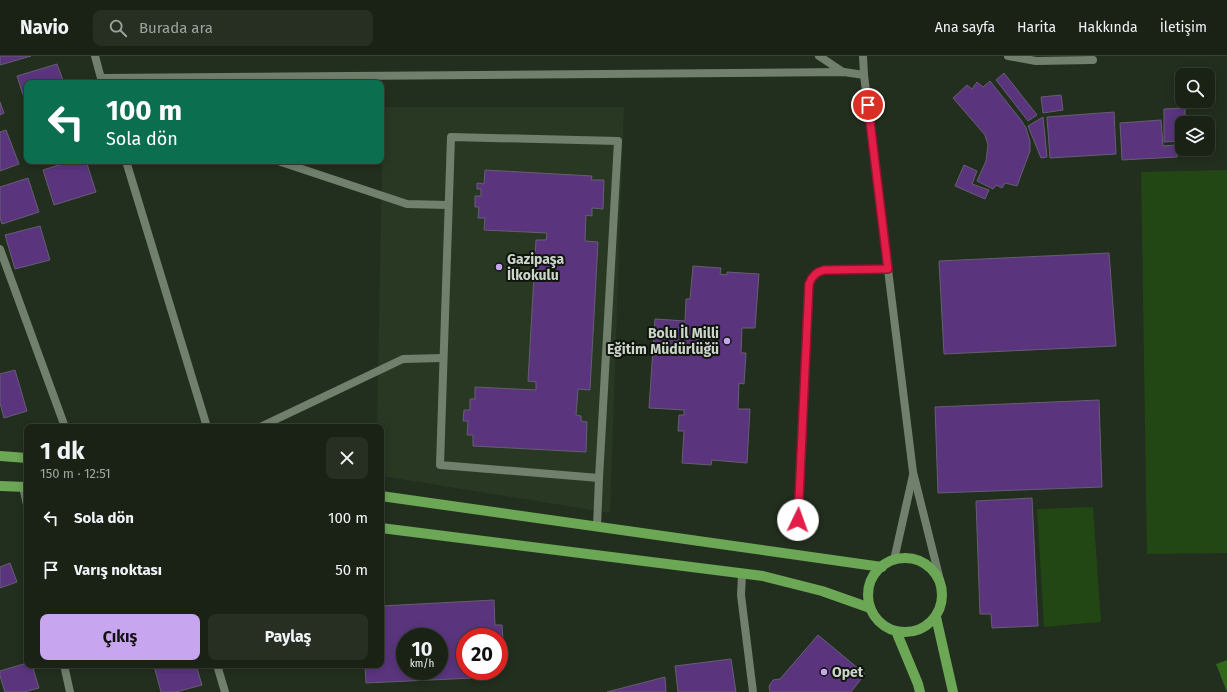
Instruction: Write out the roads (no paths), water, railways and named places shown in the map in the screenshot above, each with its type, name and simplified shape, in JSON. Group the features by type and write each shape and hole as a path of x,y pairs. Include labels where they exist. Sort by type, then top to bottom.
{"main road":[{"path":"0,456 24,458"},
{"path":"0,486 24,487"},
{"path":"384,496 882,566"},
{"path":"384,528 763,576 822,591 870,608"},
{"path":"899,558 912,558 923,562 933,570 940,580 943,593 941,605 936,617 926,626 915,631 902,632 890,629 879,622 870,608 868,589 871,580 877,570 887,562 894,560 899,558"},
{"path":"936,617 953,692"},
{"path":"896,631 920,692"}],"street":[{"path":"95,56 102,80 844,72 864,75"},
{"path":"819,56 844,72"},
{"path":"863,56 864,75 913,472 940,580"},
{"path":"1008,56 1036,61 1093,60"},
{"path":"597,526 618,141 451,137 440,465 599,478"},
{"path":"127,164 206,424"},
{"path":"287,164 408,204 448,205"},
{"path":"0,249 64,424"},
{"path":"798,520 809,284 813,275 824,270 888,269"},
{"path":"266,424 403,359 443,358"},
{"path":"894,560 913,472"},
{"path":"742,574 741,594 753,692"},
{"path":"65,668 70,692"},
{"path":"218,668 226,692"}],"place":[{"name":"Gazipaşa İlkokulu","path":"499,267"},
{"name":"Bolu İl Milli Eğitim Müdürlüğü","path":"727,341"},
{"name":"Opet","path":"824,672"}]}
